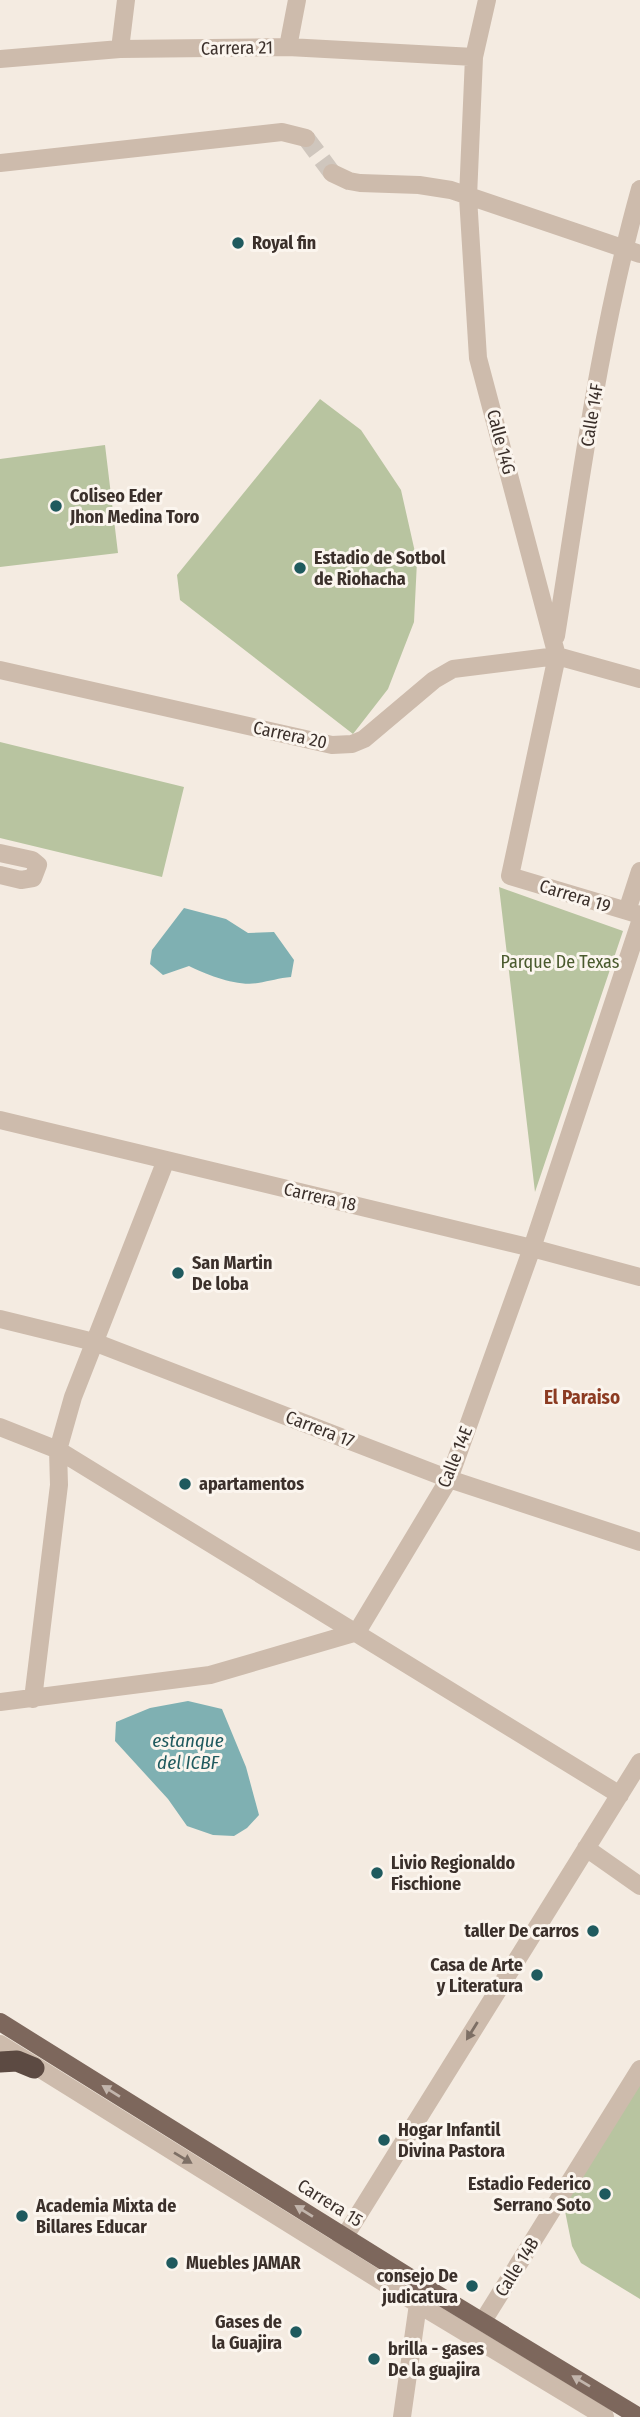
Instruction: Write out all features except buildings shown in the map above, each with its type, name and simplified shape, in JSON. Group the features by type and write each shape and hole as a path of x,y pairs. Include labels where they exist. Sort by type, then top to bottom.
{"highway":[{"path":"0,2062 17,2061 34,2068"}],"main road":[{"name":"Carrera 15","path":"0,2022 340,2244 425,2287 483,2321 617,2411 639,2417"}],"street":[{"path":"120,49 127,0"},
{"path":"288,47 298,0"},
{"name":"Calle 14G","path":"487,0 474,57 468,197 478,358 556,649 510,876"},
{"name":"Carrera 21","path":"0,59 120,49 288,47 474,57"},
{"path":"0,163 282,132 306,138"},
{"path":"332,173 360,183 419,185 451,190 632,251"},
{"name":"Calle 14F","path":"556,649 598,379 632,251 640,189"},
{"name":"Carrera 20","path":"0,670 332,746 352,744 364,739 434,680 453,669 556,649 640,679"},
{"path":"0,853 32,860 38,865 33,878 21,880 0,875"},
{"name":"Calle 14E","path":"357,1632 449,1479 532,1248 636,916 640,871"},
{"name":"Carrera 19","path":"510,876 636,916"},
{"name":"Carrera 18","path":"0,1120 640,1276"},
{"path":"33,1699 59,1485 58,1450 73,1397 166,1160"},
{"name":"Carrera 17","path":"0,1319 94,1342 449,1479 640,1542"},
{"path":"0,1427 58,1450 620,1795"},
{"path":"0,1702 211,1675 357,1632"},
{"path":"340,2244 640,1762"},
{"path":"586,1848 640,1885"},
{"name":"Carrera 15","path":"0,2044 34,2068 340,2244 418,2304 605,2417"},
{"name":"Calle 14B","path":"483,2321 640,2069"},
{"path":"402,2417 418,2304 425,2287"}],"green space":[{"name":"Estadio de Sotbol de Riohacha","path":"320,399 361,430 401,490 417,561 414,622 388,689 353,734 180,600 177,575"},
{"name":"Coliseo Eder Jhon Medina Toro","path":"105,445 118,553 0,567 0,459"},
{"path":"0,742 184,787 162,877 0,838"},
{"name":"Parque De Texas","path":"499,887 623,931 535,1192"},
{"name":"Estadio Federico Serrano Soto","path":"640,2081 640,2299 581,2263 572,2246 564,2206"}],"water":[{"path":"184,908 226,919 248,933 274,932 294,960 291,977 250,984 232,982 189,966 163,975 150,964 152,950"},
{"name":"estanque del ICBF","path":"188,1701 222,1709 246,1767 259,1815 247,1828 234,1836 213,1835 187,1826 168,1799 115,1741 116,1722 150,1708"}],"tunnel":[{"path":"306,138 332,173"}],"place":[{"name":"Royal fin","path":"238,243"},
{"name":"Coliseo Eder Jhon Medina Toro","path":"56,506"},
{"name":"Estadio de Sotbol de Riohacha","path":"300,568"},
{"name":"San Martin De loba","path":"178,1273"},
{"name":"apartamentos","path":"185,1484"},
{"name":"Livio Regionaldo Fischione","path":"377,1873"},
{"name":"taller De carros","path":"593,1931"},
{"name":"Casa de Arte y Literatura","path":"537,1975"},
{"name":"Hogar Infantil Divina Pastora","path":"384,2140"},
{"name":"Estadio Federico Serrano Soto","path":"605,2194"},
{"name":"Academia Mixta de Billares Educar","path":"22,2216"},
{"name":"Muebles JAMAR","path":"172,2263"},
{"name":"consejo De judicatura","path":"472,2286"},
{"name":"Gases de la Guajira","path":"296,2332"},
{"name":"brilla - gases De la guajira","path":"374,2359"}],"district":[{"name":"El Paraiso","path":"582,1397"}]}
